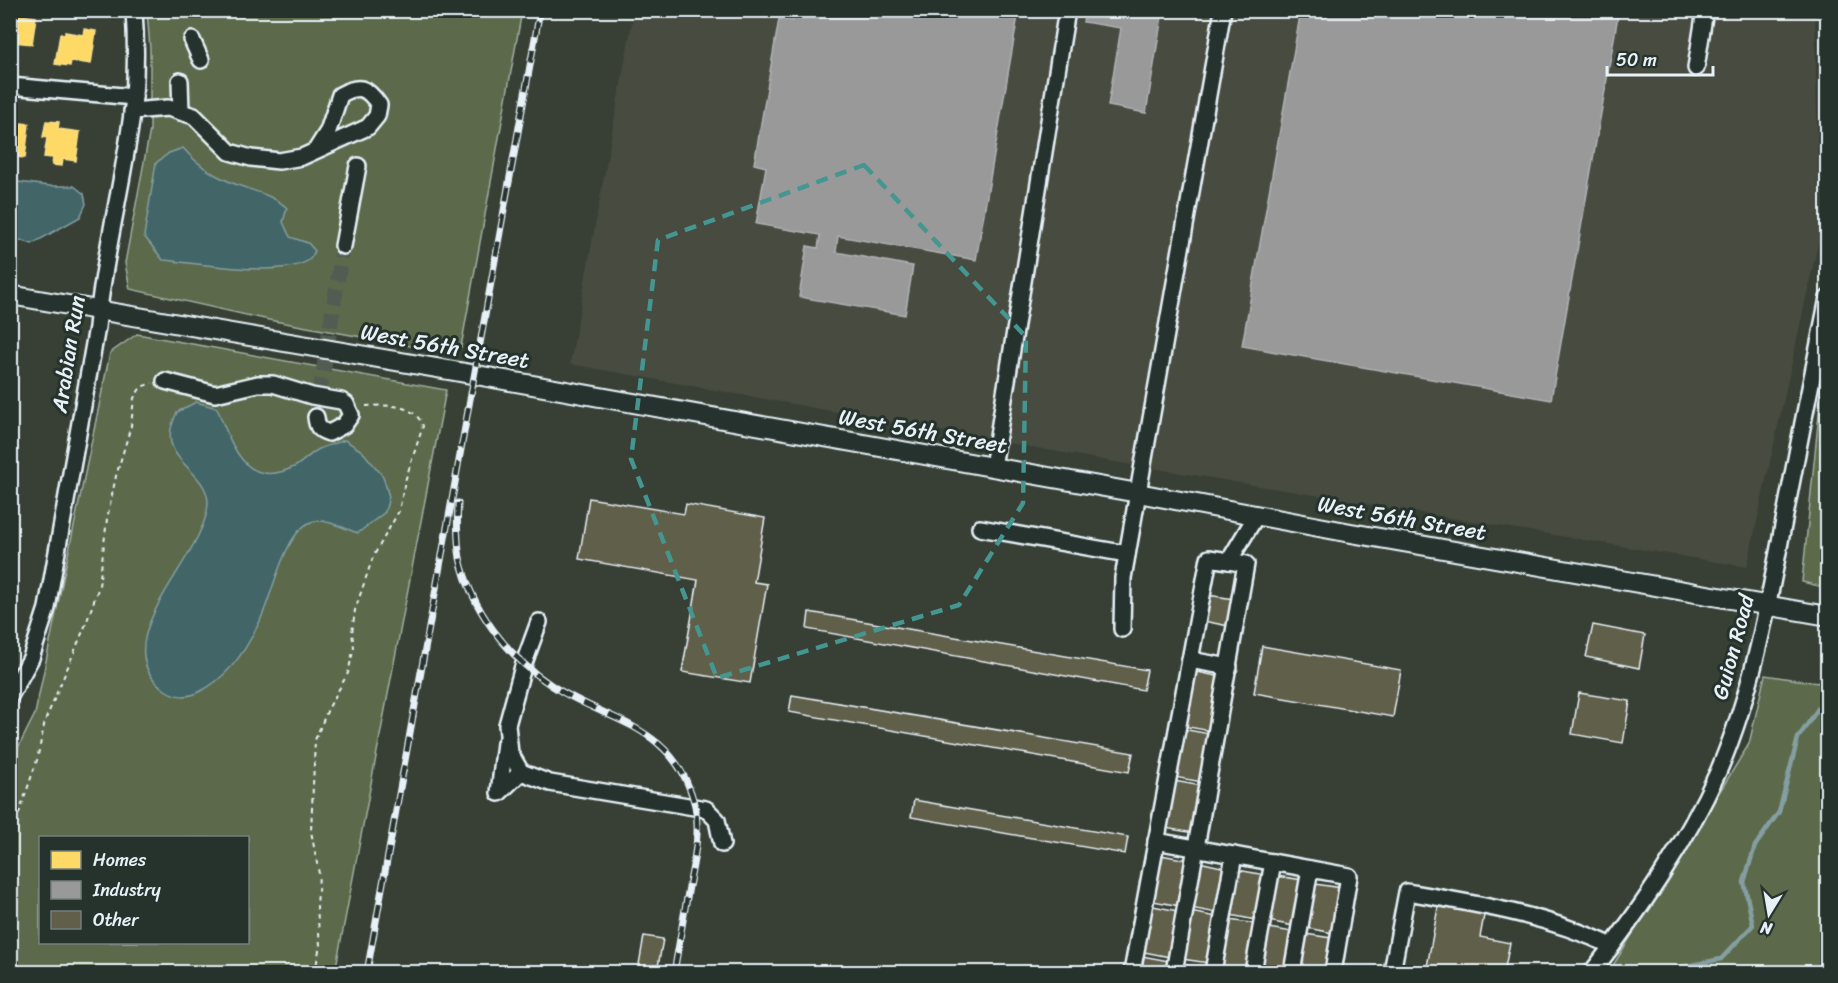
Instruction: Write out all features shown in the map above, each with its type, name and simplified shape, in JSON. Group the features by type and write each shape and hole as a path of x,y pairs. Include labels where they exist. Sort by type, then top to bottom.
{"main road":[{"name":"West 56th Street","path":"10,295 454,371 1256,516 1827,616"}],"street":[{"name":"Arabian Run","path":"10,696 31,658 47,608 133,104 136,56 134,10"},
{"path":"993,467 1067,10"},
{"path":"1122,630 1123,578 1223,10"},
{"path":"1696,68 1705,10"},
{"path":"192,40 201,60"},
{"path":"180,81 181,112"},
{"path":"10,86 168,108 194,116 230,152 251,158 279,160 302,157 368,127 377,116 379,105 373,95 363,88 350,89 340,94 328,131 316,150"},
{"path":"343,246 358,166"},
{"name":"Guion Road","path":"1592,972 1668,867 1710,788 1731,739 1768,604 1827,298"},
{"path":"165,381 215,393 258,384 273,384 312,396 341,401 353,409 344,425 329,433 317,426 316,417"},
{"path":"1229,561 1256,516"},
{"path":"980,528 1127,554"},
{"path":"1132,972 1209,558 1246,564 1174,972"},
{"path":"521,772 499,793 507,725 524,663 539,622"},
{"path":"1190,660 1229,667"},
{"path":"507,725 510,753 521,772 550,783 706,809 717,820 722,844"},
{"path":"1156,841 1349,876 1333,972"},
{"path":"1213,972 1234,855"},
{"path":"1253,972 1273,862"},
{"path":"1292,972 1310,869"},
{"path":"1392,972 1407,892 1502,909 1584,932 1612,946"}],"path":[{"path":"10,840 37,760 45,721 86,624 99,586 107,519 116,476 131,426 134,398 141,387 155,381 165,381"},
{"path":"315,972 320,945 317,907 319,874 311,831 315,740 328,709 348,673 354,647 352,633 355,610 373,557 399,511 405,481 423,426 416,414 397,406 353,409"}],"highlighted area":[{"path":"864,165 1026,337 1023,503 959,605 717,678 631,459 658,240"}],"shaded area":[{"path":"634,11 1815,11 1819,239 1747,567 1109,461 570,364"}],"green space":[{"path":"147,11 522,11 461,347 427,349 269,320 130,289 125,263 150,130 150,49"},
{"path":"137,334 446,390 335,972 11,972 10,764 35,714 110,353"},
{"path":"1827,334 1827,588 1802,582"},
{"path":"1827,660 1827,972 1609,972 1749,744 1765,675 1818,683"}],"water":[{"path":"183,148 215,175 266,195 287,208 283,222 290,237 308,243 315,251 311,258 298,265 261,269 163,260 144,236 156,163 169,153"},
{"path":"11,181 49,186 74,186 84,194 86,204 80,217 32,244 11,237"},
{"path":"196,402 217,408 235,449 243,461 253,469 264,473 279,472 296,466 325,446 345,440 362,451 383,476 389,497 385,512 358,533 322,521 311,522 301,529 286,553 263,614 241,655 218,680 195,694 182,696 165,690 148,670 144,648 149,624 203,525 208,503 201,483 180,459 171,440 171,427 177,412"}],"building: Homes":[{"path":"10,14 36,17 32,44 13,42 10,44"},
{"path":"84,29 96,31 91,64 71,61 70,66 55,64 60,34 65,34 65,32 83,35"},
{"path":"46,121 59,122 58,129 80,132 76,161 63,159 62,166 52,165 53,158 44,157 47,138 43,137"},
{"path":"21,123 29,124 25,158 15,157 14,164 10,164 10,125 21,127"}],"building: Industry":[{"path":"795,10 1019,10 976,260 838,236 836,252 913,266 905,315 799,297 807,246 818,248 820,235 756,224 766,167 754,164 779,19 793,21"},
{"path":"1085,10 1163,10 1146,113 1108,106 1121,28 1083,22"},
{"path":"1301,10 1619,10 1551,400 1242,346"}],"building: Other":[{"path":"589,498 684,514 686,504 765,518 754,582 767,584 750,683 682,672 698,580 579,559"},
{"path":"1207,595 1234,599 1229,626 1203,621"},
{"path":"809,612 1147,670 1143,690 807,629"},
{"path":"1593,625 1645,635 1639,668 1586,657"},
{"path":"1262,646 1401,670 1393,717 1254,693"},
{"path":"1193,671 1221,677 1211,731 1183,726"},
{"path":"1579,693 1630,701 1623,743 1572,734"},
{"path":"792,695 1133,753 1129,772 789,712"},
{"path":"1182,729 1210,734 1202,782 1174,777"},
{"path":"1174,781 1202,786 1193,833 1165,828"},
{"path":"914,800 1128,837 1125,854 911,817"},
{"path":"1161,855 1188,860 1180,906 1153,901"},
{"path":"1199,862 1226,868 1217,913 1190,908"},
{"path":"1238,870 1265,875 1256,920 1230,915"},
{"path":"1276,876 1303,880 1294,926 1268,921"},
{"path":"1315,884 1342,888 1333,933 1307,928"},
{"path":"1439,902 1485,910 1480,937 1510,943 1504,972 1426,972"},
{"path":"1153,906 1178,911 1170,957 1144,952"},
{"path":"1190,912 1217,917 1209,963 1182,959"},
{"path":"1229,920 1256,924 1247,971 1221,966"},
{"path":"1268,928 1293,932 1286,972 1260,972"},
{"path":"1305,934 1331,938 1326,972 1299,972"},
{"path":"644,936 663,939 657,972 638,970"},
{"path":"1142,956 1169,961 1167,972 1139,972"},
{"path":"1180,964 1208,969 1207,972 1179,972"}],"waterway":[{"path":"1657,972 1721,959 1753,925 1744,882 1755,846 1779,812 1798,738 1828,694"}],"tunnel":[{"path":"316,417 343,246"}],"railway":[{"path":"367,972 540,10"},
{"path":"458,503 458,544 465,577 482,613 506,646 551,685 617,718 656,742 672,758 685,779 695,806 697,838 674,972"}]}
